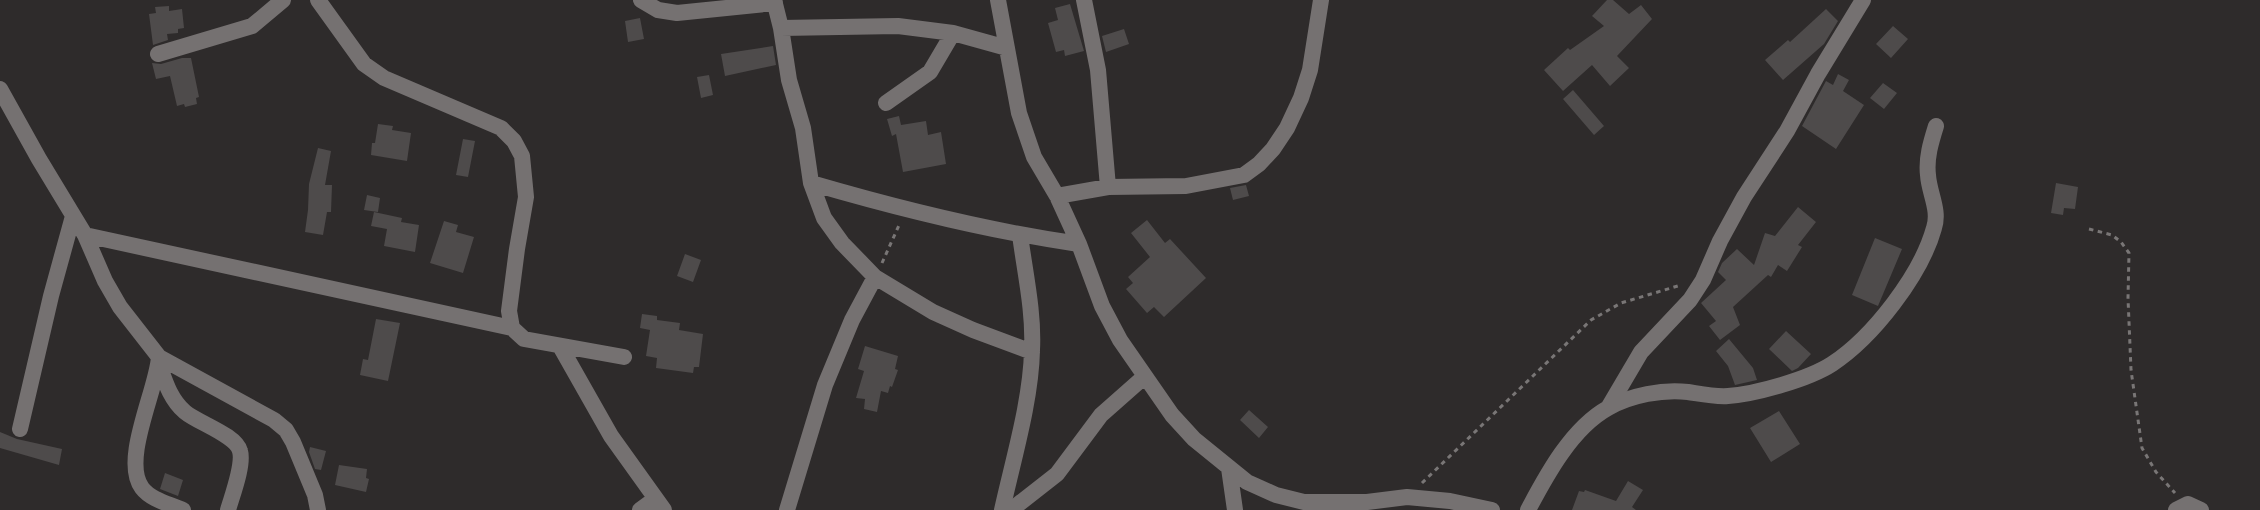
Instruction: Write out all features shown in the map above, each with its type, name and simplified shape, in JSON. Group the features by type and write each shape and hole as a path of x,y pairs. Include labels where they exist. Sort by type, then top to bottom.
{"street":[{"path":"158,54 252,26 283,0"},
{"path":"318,0 364,64 384,78 501,128 514,141 522,156 526,197 509,311 512,328"},
{"path":"641,0 658,10 677,13 774,2 781,28 789,80 805,136 811,183 824,218 842,243 875,277 933,312 1032,352"},
{"path":"998,0 1019,113 1034,157 1057,196 1079,244 1102,306 1144,377 1194,439 1247,482 1276,495 1304,502 1366,502 1407,497 1450,501 1492,510"},
{"path":"1084,0 1098,70 1108,187"},
{"path":"1057,196 1108,187 1186,186 1244,175 1259,164 1274,149 1301,98 1310,70 1321,0"},
{"path":"1608,408 1641,352 1690,300 1703,280 1720,241 1744,197 1788,131 1818,74 1863,0"},
{"path":"781,28 898,26 953,33 1007,48"},
{"path":"886,103 930,72 953,33"},
{"path":"0,89 85,235 105,281 120,307 159,360 169,391 185,412 233,441 240,450 240,462 228,510"},
{"path":"1528,510 1551,469 1573,438 1608,408 1637,396 1657,393 1685,392 1726,397 1750,393 1793,381 1830,365 1861,341 1890,308 1911,276 1935,226 1936,207 1927,173 1928,154 1936,126"},
{"path":"811,183 906,210 1020,235 1079,244"},
{"path":"21,429 51,296 73,216"},
{"path":"85,235 512,328 524,339 624,357"},
{"path":"1002,510 1020,429 1032,352 1032,317 1020,235"},
{"path":"787,510 825,385 852,320 875,277"},
{"path":"560,346 611,436 660,504 640,510"},
{"path":"159,360 139,433 136,473 142,488 153,497 183,510"},
{"path":"159,360 274,420 285,430 310,482 318,510"},
{"path":"1011,510 1057,474 1101,415 1144,377"},
{"path":"1229,468 1235,510"}],"path":[{"path":"875,277 906,210"},
{"path":"2089,229 2112,235 2129,253 2131,370 2142,448 2167,485 2188,508"},
{"path":"1407,497 1576,333 1601,312 1621,303 1703,280"}],"building":[{"path":"1607,0 1613,0 1629,14 1641,5 1652,19 1617,56 1629,68 1610,86 1592,65 1563,91 1544,70 1568,48 1570,50 1604,26 1592,16"},
{"path":"1070,4 1084,51 1065,56 1064,50 1056,52 1048,23 1058,20 1055,8"},
{"path":"169,6 169,11 182,9 184,28 178,29 178,33 167,34 168,40 153,45 149,14 156,13 155,7"},
{"path":"1826,9 1838,21 1824,44 1783,80 1765,60 1788,40 1790,42"},
{"path":"640,18 644,39 628,42 625,21"},
{"path":"1893,26 1908,39 1891,58 1876,44"},
{"path":"1124,29 1129,44 1106,52 1102,36"},
{"path":"773,46 776,65 725,76 721,54"},
{"path":"191,58 199,97 196,98 197,104 185,107 184,104 177,106 170,76 156,79 152,63 161,64"},
{"path":"1838,74 1849,80 1843,91 1864,105 1836,149 1802,126 1826,81 1833,85"},
{"path":"709,75 713,95 701,98 697,77"},
{"path":"1883,83 1897,93 1884,109 1870,98"},
{"path":"1573,90 1604,126 1594,135 1563,99"},
{"path":"899,116 901,125 926,121 928,135 941,132 946,164 903,172 896,134 892,136 887,119"},
{"path":"378,124 393,126 392,130 411,133 407,161 371,155"},
{"path":"463,139 475,141 468,177 456,175"},
{"path":"318,148 331,151 325,185 332,185 331,212 327,212 323,235 305,232 309,184"},
{"path":"2056,183 2078,187 2075,209 2064,208 2063,215 2051,213"},
{"path":"1246,185 1249,196 1233,200 1230,188"},
{"path":"367,195 380,198 378,212 364,210"},
{"path":"1798,207 1816,222 1798,245 1802,247 1787,271 1778,265 1771,277 1768,275 1733,307 1740,325 1720,340 1709,326 1716,321 1701,303 1726,280 1718,272 1722,263 1737,249 1754,265 1765,233 1775,236"},
{"path":"374,212 402,218 401,222 419,225 415,252 384,246 387,229 371,226"},
{"path":"1147,220 1165,243 1170,239 1206,278 1164,317 1154,307 1147,313 1126,289 1133,283 1128,277 1150,257 1131,233"},
{"path":"444,221 458,225 456,232 474,237 463,273 430,263"},
{"path":"1875,238 1902,249 1878,306 1852,295"},
{"path":"685,254 701,260 693,282 677,276"},
{"path":"642,314 657,316 657,320 680,323 679,330 703,334 699,367 694,367 693,373 656,368 657,358 646,356 650,330 640,328"},
{"path":"376,319 400,323 388,381 360,375 363,359 368,360"},
{"path":"1786,331 1811,354 1792,371 1769,349"},
{"path":"1729,339 1753,368 1757,380 1735,385 1728,366 1716,351"},
{"path":"865,346 898,356 895,369 898,370 892,387 890,386 888,393 881,391 877,412 864,409 865,399 856,398 864,371 858,369"},
{"path":"1249,410 1268,427 1259,438 1240,420"},
{"path":"1779,411 1800,444 1771,462 1750,428"},
{"path":"0,432 17,439 62,449 59,465 0,448"},
{"path":"310,447 326,451 321,470 315,469 309,452"},
{"path":"339,465 367,469 366,478 369,479 366,492 335,485"},
{"path":"165,473 183,480 178,496 160,489"},
{"path":"1628,481 1643,490 1632,507 1636,510 1572,510 1579,491 1584,492 1585,490 1616,501"}]}
